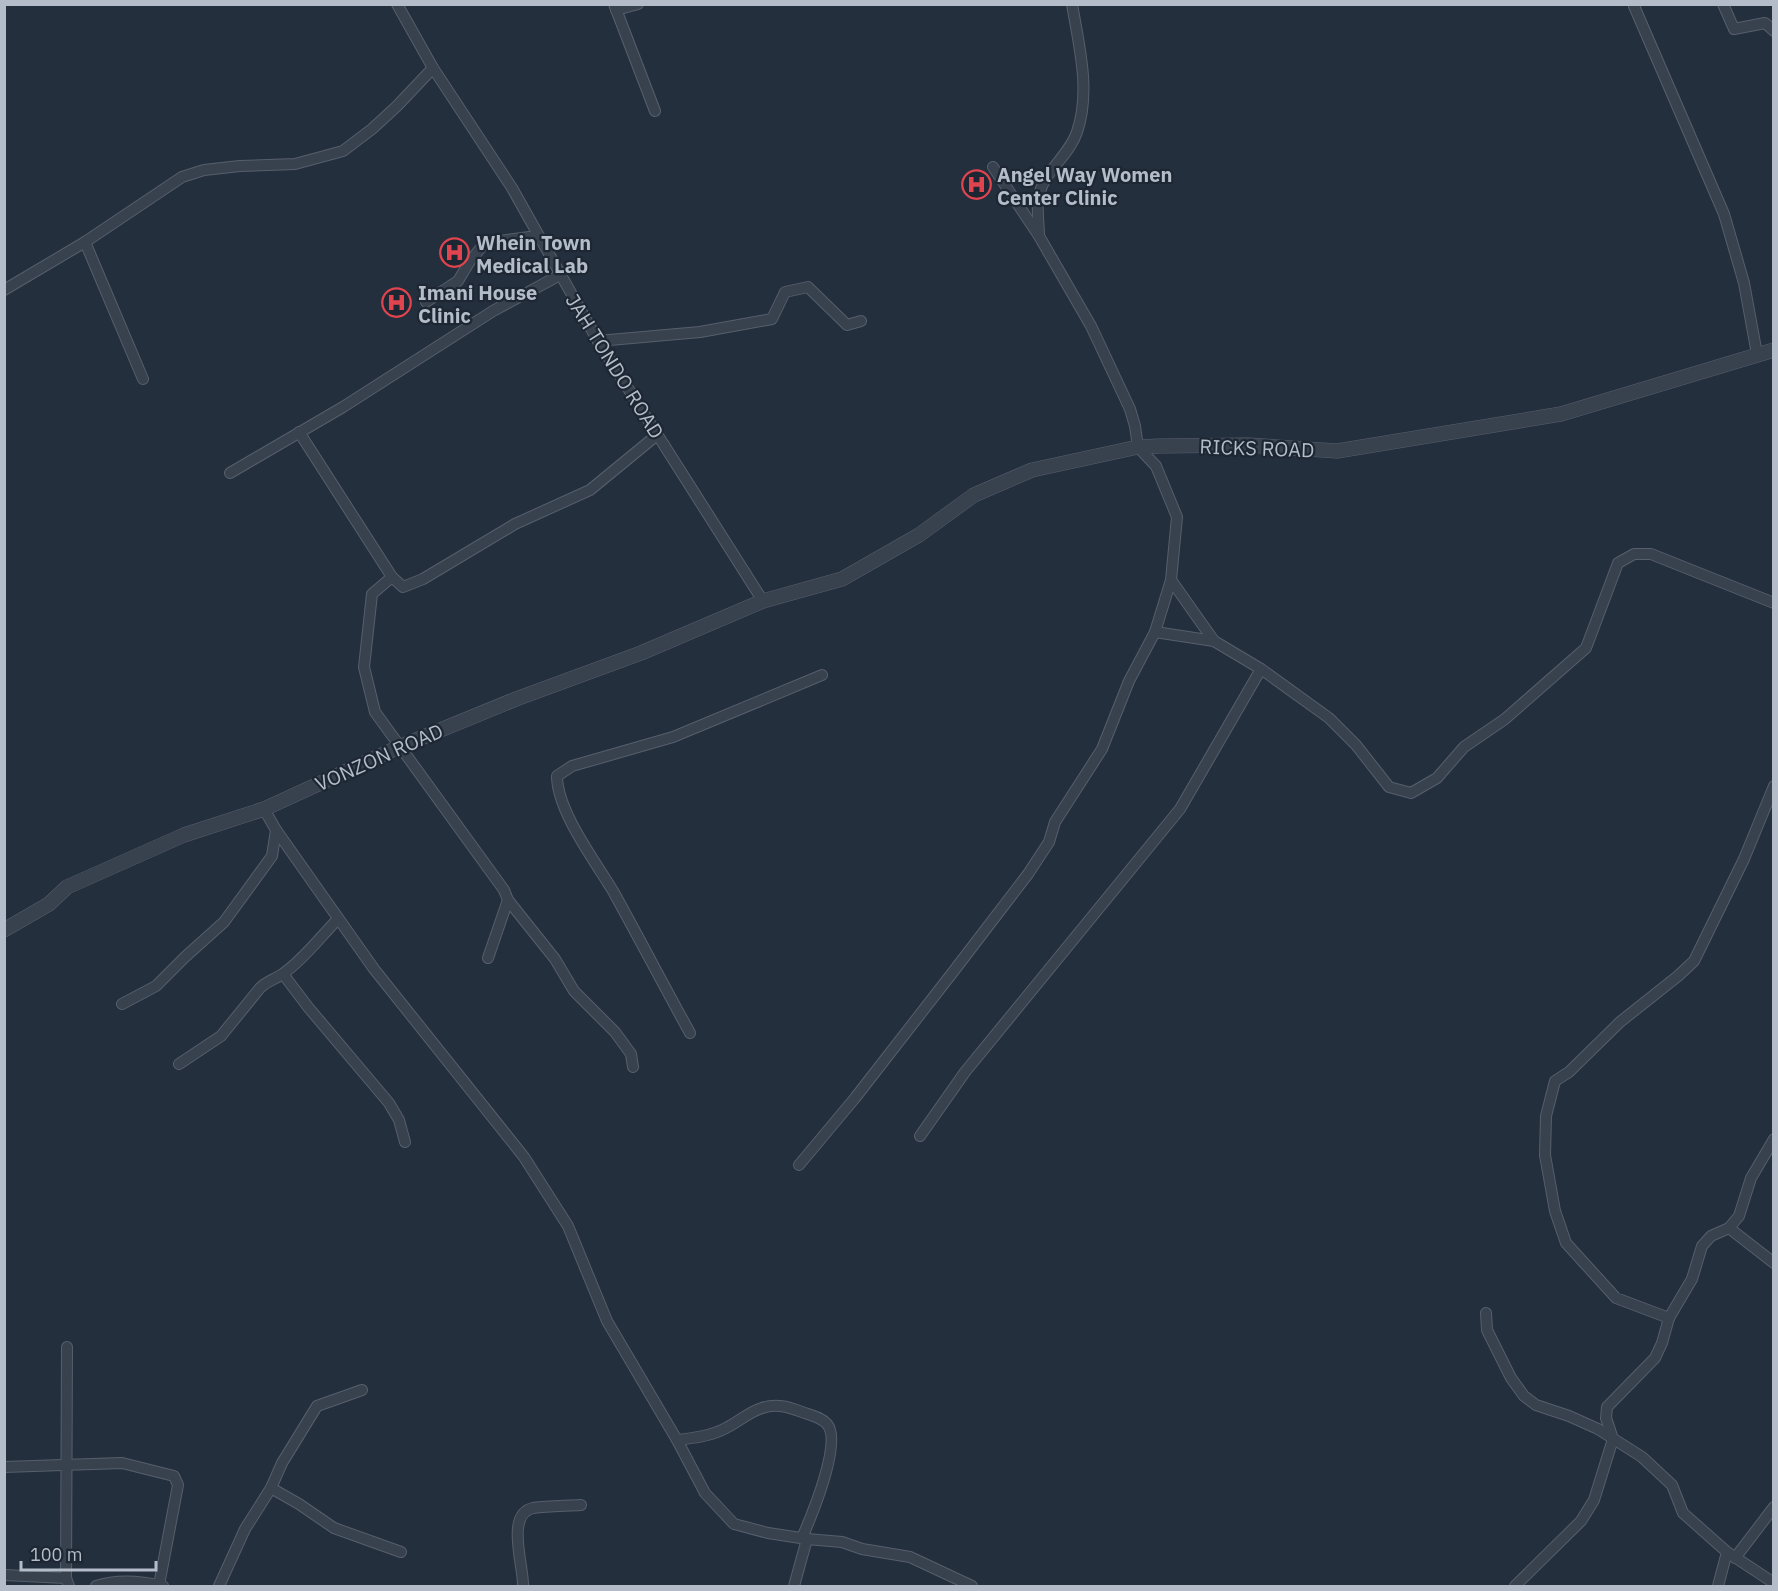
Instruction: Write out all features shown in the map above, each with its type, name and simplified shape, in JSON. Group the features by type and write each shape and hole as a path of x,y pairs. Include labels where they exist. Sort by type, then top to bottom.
{"street":[{"name":"JAH TONDO ROAD","path":"397,4 433,68 512,188 598,341 763,601"},
{"path":"638,4 615,7 655,111"},
{"path":"1039,236 1039,195 1050,172 1066,155 1077,134 1083,111 1084,75 1072,4"},
{"path":"1636,4 1634,6 1724,214 1744,283 1757,354"},
{"path":"1723,4 1734,28 1765,23 1773,31"},
{"path":"4,291 86,242 182,177 204,170 295,164 343,151 397,106 433,68"},
{"path":"799,1165 855,1098 1028,874 1049,842 1055,822 1102,749 1129,681 1155,632 1171,580 1177,518 1156,466 1138,447 1135,426 1121,388 1091,326 1039,236 993,167"},
{"path":"426,302 458,281 484,243 537,236"},
{"path":"86,242 143,379"},
{"path":"230,473 343,407 493,311 560,275"},
{"path":"598,341 700,332 772,319 785,292 808,287 847,325 861,321"},
{"name":"RICKS ROAD","path":"763,601 842,579 919,535 974,495 1032,470 1138,447 1248,445 1337,452 1561,414 1773,350"},
{"path":"299,432 392,577 403,587 423,579 515,524 590,490 657,435"},
{"path":"1155,632 1214,641 1261,669 1329,718 1356,746 1389,787 1411,793 1437,777 1464,747 1504,719 1586,648 1618,563 1634,554 1651,554 1773,603"},
{"path":"392,577 372,594 364,667 375,712 504,890 508,900 555,959 574,991 615,1032 631,1054 633,1067"},
{"path":"1171,580 1214,641"},
{"name":"VONZON ROAD","path":"4,930 49,904 68,887 184,835 264,809 399,747 516,699 640,653 763,601"},
{"path":"920,1136 965,1072 1180,809 1261,669"},
{"path":"690,1034 573,824 557,786 557,776 572,766 673,736 822,675"},
{"path":"1669,1318 1616,1298 1566,1243 1555,1211 1545,1155 1546,1116 1555,1081 1569,1072 1620,1022 1694,961 1744,859 1773,786"},
{"path":"264,809 276,830 374,969 524,1157 568,1226 607,1321 677,1440 705,1493 734,1524 768,1533 842,1542 862,1549 910,1557 972,1587"},
{"path":"122,1004 156,986 184,957 224,922 272,856 276,830"},
{"path":"488,958 508,900"},
{"path":"179,1064 221,1036 267,981 283,974 338,919"},
{"path":"283,974 389,1103 399,1120 405,1142"},
{"path":"1515,1587 1581,1521 1594,1500 1613,1439 1606,1418 1607,1407 1655,1358 1669,1318 1692,1279 1702,1246 1711,1236 1729,1228 1738,1216 1751,1178 1773,1139"},
{"path":"1729,1228 1773,1263"},
{"path":"1486,1313 1487,1330 1511,1378 1524,1396 1536,1405 1598,1429 1642,1457 1672,1485 1683,1513 1731,1555 1773,1583"},
{"path":"4,1575 67,1582 67,1347"},
{"path":"219,1587 245,1529 271,1488 282,1463 316,1406 362,1390"},
{"path":"677,1440 704,1436 726,1429 759,1408 771,1406 786,1407 819,1418 827,1424 831,1430 832,1441 823,1487 805,1538 794,1587"},
{"path":"4,1467 122,1462 174,1476 178,1485 161,1586 133,1581 109,1582 96,1587"},
{"path":"271,1488 334,1528 401,1552"},
{"path":"523,1587 524,1578 517,1532 520,1518 530,1509 581,1505"},
{"path":"1718,1587 1731,1555 1773,1506"}],"place":[{"name":"Angel Way Women Center Clinic","path":"976,185"},
{"name":"Whein Town Medical Lab","path":"455,253"},
{"name":"Imani House Clinic","path":"397,303"}]}
